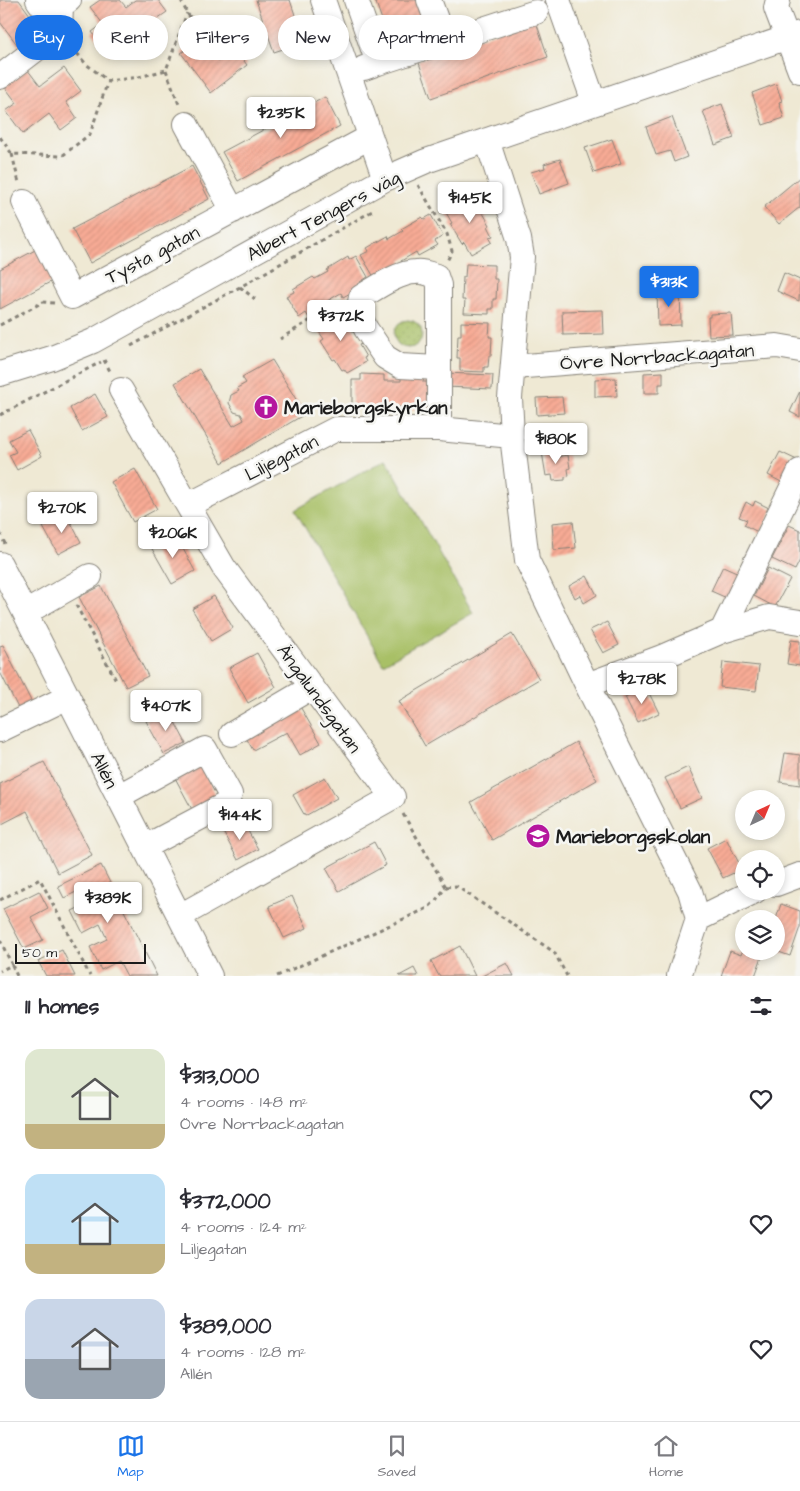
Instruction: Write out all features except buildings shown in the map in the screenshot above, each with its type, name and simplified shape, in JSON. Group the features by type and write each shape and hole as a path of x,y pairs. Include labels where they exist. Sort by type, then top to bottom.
{"street":[{"path":"38,0 49,15"},
{"path":"61,15 61,6 69,0"},
{"path":"322,0 385,179"},
{"path":"356,0 378,63"},
{"path":"429,0 434,15"},
{"path":"558,0 594,102"},
{"path":"778,0 776,8 793,35 800,71"},
{"path":"483,29 536,12"},
{"name":"Albert Tengers väg","path":"0,374 52,358 93,341 385,179 426,161 793,35"},
{"path":"0,77 22,60"},
{"path":"348,73 387,60"},
{"path":"186,124 232,211"},
{"name":"Tysta gatan","path":"66,300 370,136"},
{"path":"487,140 519,240 522,257 510,398 512,436 527,560 690,891 698,920 679,976"},
{"path":"24,202 66,300"},
{"path":"438,368 400,366 385,357 366,329 358,313 361,297 387,282 406,274 416,272 436,276 439,285 439,429"},
{"name":"Övre Norrbackagatan","path":"513,367 778,346 800,350"},
{"name":"Ängalundsgatan","path":"121,390 224,568 393,797"},
{"name":"Liljegatan","path":"189,505 336,429 439,429 512,436"},
{"path":"722,631 800,471"},
{"name":"Allén","path":"0,564 210,976"},
{"path":"25,613 90,576"},
{"path":"587,685 662,657 722,631 769,617 800,622"},
{"path":"232,734 312,687"},
{"path":"0,730 68,697"},
{"path":"118,796 204,750 230,794 226,804 145,847"},
{"path":"180,916 393,797"},
{"path":"785,881 800,875"},
{"path":"698,920 738,900"}],"path":[{"path":"180,0 187,13 166,70 186,124"},
{"path":"83,60 108,81 139,77 166,70"},
{"path":"12,154 62,156 90,134 108,81"},
{"path":"0,138 12,154 24,202"},
{"path":"416,182 447,234 452,251 436,276"},
{"path":"129,346 240,287 382,206"},
{"path":"240,287 255,299"},
{"path":"280,339 322,313 361,297"},
{"path":"0,325 43,302 66,300"},
{"path":"0,415 112,356"},
{"path":"68,589 116,680"},
{"path":"393,797 446,887"},
{"path":"0,900 40,878 90,976"},
{"path":"277,976 428,908 446,887 456,886 554,952 567,976"},
{"path":"0,940 17,976"},
{"path":"0,971 12,965"}],"green space":[{"path":"408,320 418,324 422,334 418,344 408,348 398,344 394,334 398,324"},
{"path":"386,459 473,613 383,664 295,510"}],"place":[{"name":"Marieborgskyrkan","path":"266,407"},
{"name":"Marieborgsskolan","path":"538,836"}]}
